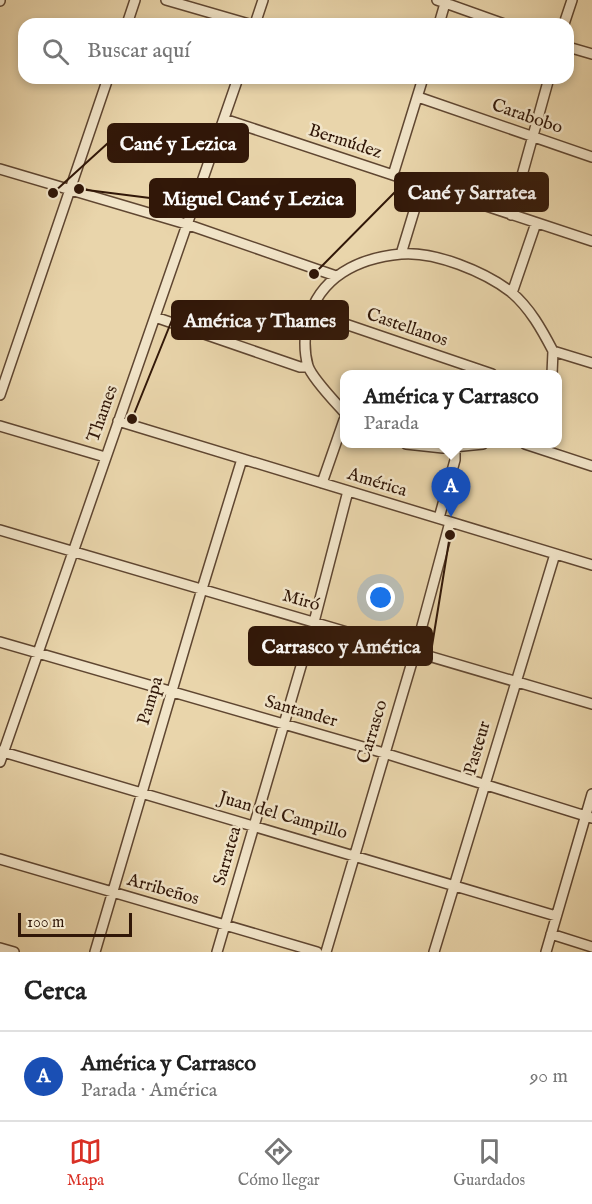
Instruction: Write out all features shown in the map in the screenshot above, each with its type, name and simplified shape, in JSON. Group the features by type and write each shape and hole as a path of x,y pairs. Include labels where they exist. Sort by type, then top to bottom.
{"street":[{"path":"129,18 135,0"},
{"path":"166,0 228,18"},
{"path":"257,18 263,0"},
{"path":"566,18 572,0"},
{"path":"440,18 443,1 488,18"},
{"path":"574,49 592,54"},
{"path":"1,390 106,84"},
{"name":"Thames","path":"0,762 236,84"},
{"path":"393,175 421,84"},
{"path":"511,215 547,84"},
{"name":"Carabobo","path":"418,97 592,157"},
{"name":"Bermúdez","path":"224,119 592,241"},
{"path":"0,169 186,224 336,276"},
{"path":"401,254 422,185"},
{"path":"512,293 536,223"},
{"path":"340,406 308,367 305,332 310,312 318,296 336,276 372,260 401,254 428,256 455,264 482,275 512,293 532,315 553,351 552,370"},
{"name":"Castellanos","path":"310,312 478,370"},
{"path":"155,317 300,367 308,367"},
{"path":"553,351 592,363"},
{"name":"América","path":"118,421 592,565"},
{"path":"0,426 105,457"},
{"path":"322,483 340,434"},
{"path":"439,519 455,460 455,448"},
{"path":"537,448 592,466"},
{"name":"Pampa","path":"95,952 111,892 242,459"},
{"name":"Sarratea","path":"217,952 314,622 348,491"},
{"name":"Carrasco","path":"326,952 415,652 450,522"},
{"name":"Miró","path":"0,530 592,704"},
{"name":"Pasteur","path":"434,952 555,554"},
{"name":"Santander","path":"0,642 384,753 589,817"},
{"name":"Juan del Campillo","path":"2,751 556,916"},
{"path":"546,952 589,817 592,794"},
{"name":"Arribeños","path":"0,859 317,952"},
{"path":"551,934 592,946"},
{"path":"0,948 14,952"}],"place":[{"name":"Miguel Cané y Lezica","path":"79,189"},
{"name":"Cané y Lezica","path":"53,193"},
{"name":"Cané y Sarratea","path":"314,274"},
{"name":"América y Thames","path":"132,419"},
{"name":"América y Carrasco","path":"451,517"},
{"name":"Carrasco y América","path":"450,535"}]}
